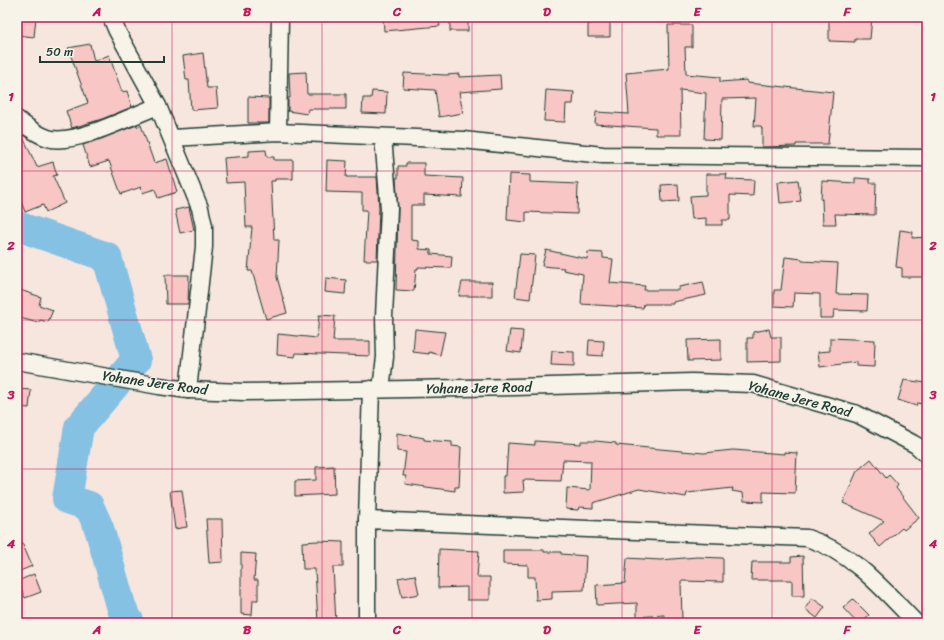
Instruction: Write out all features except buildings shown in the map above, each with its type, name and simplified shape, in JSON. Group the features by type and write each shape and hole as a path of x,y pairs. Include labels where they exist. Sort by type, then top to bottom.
{"street":[{"path":"111,17 117,31 158,106 200,208 204,226 204,247 188,390"},
{"path":"278,132 280,17"},
{"path":"17,119 39,134 51,139 62,139 84,135 158,106"},
{"path":"172,138 278,132 462,140 603,155 927,158"},
{"path":"367,623 367,520 376,389 385,357 384,317 389,208 383,137"},
{"name":"Yohane Jere Road","path":"17,361 188,390 244,392 692,382 753,384 857,414 916,445 927,455"},
{"path":"367,520 807,538 826,544 844,556 891,597 916,623"}],"waterway":[{"path":"17,226 107,257 136,360 79,427 67,499 89,506 99,528 122,609 130,623"}]}
